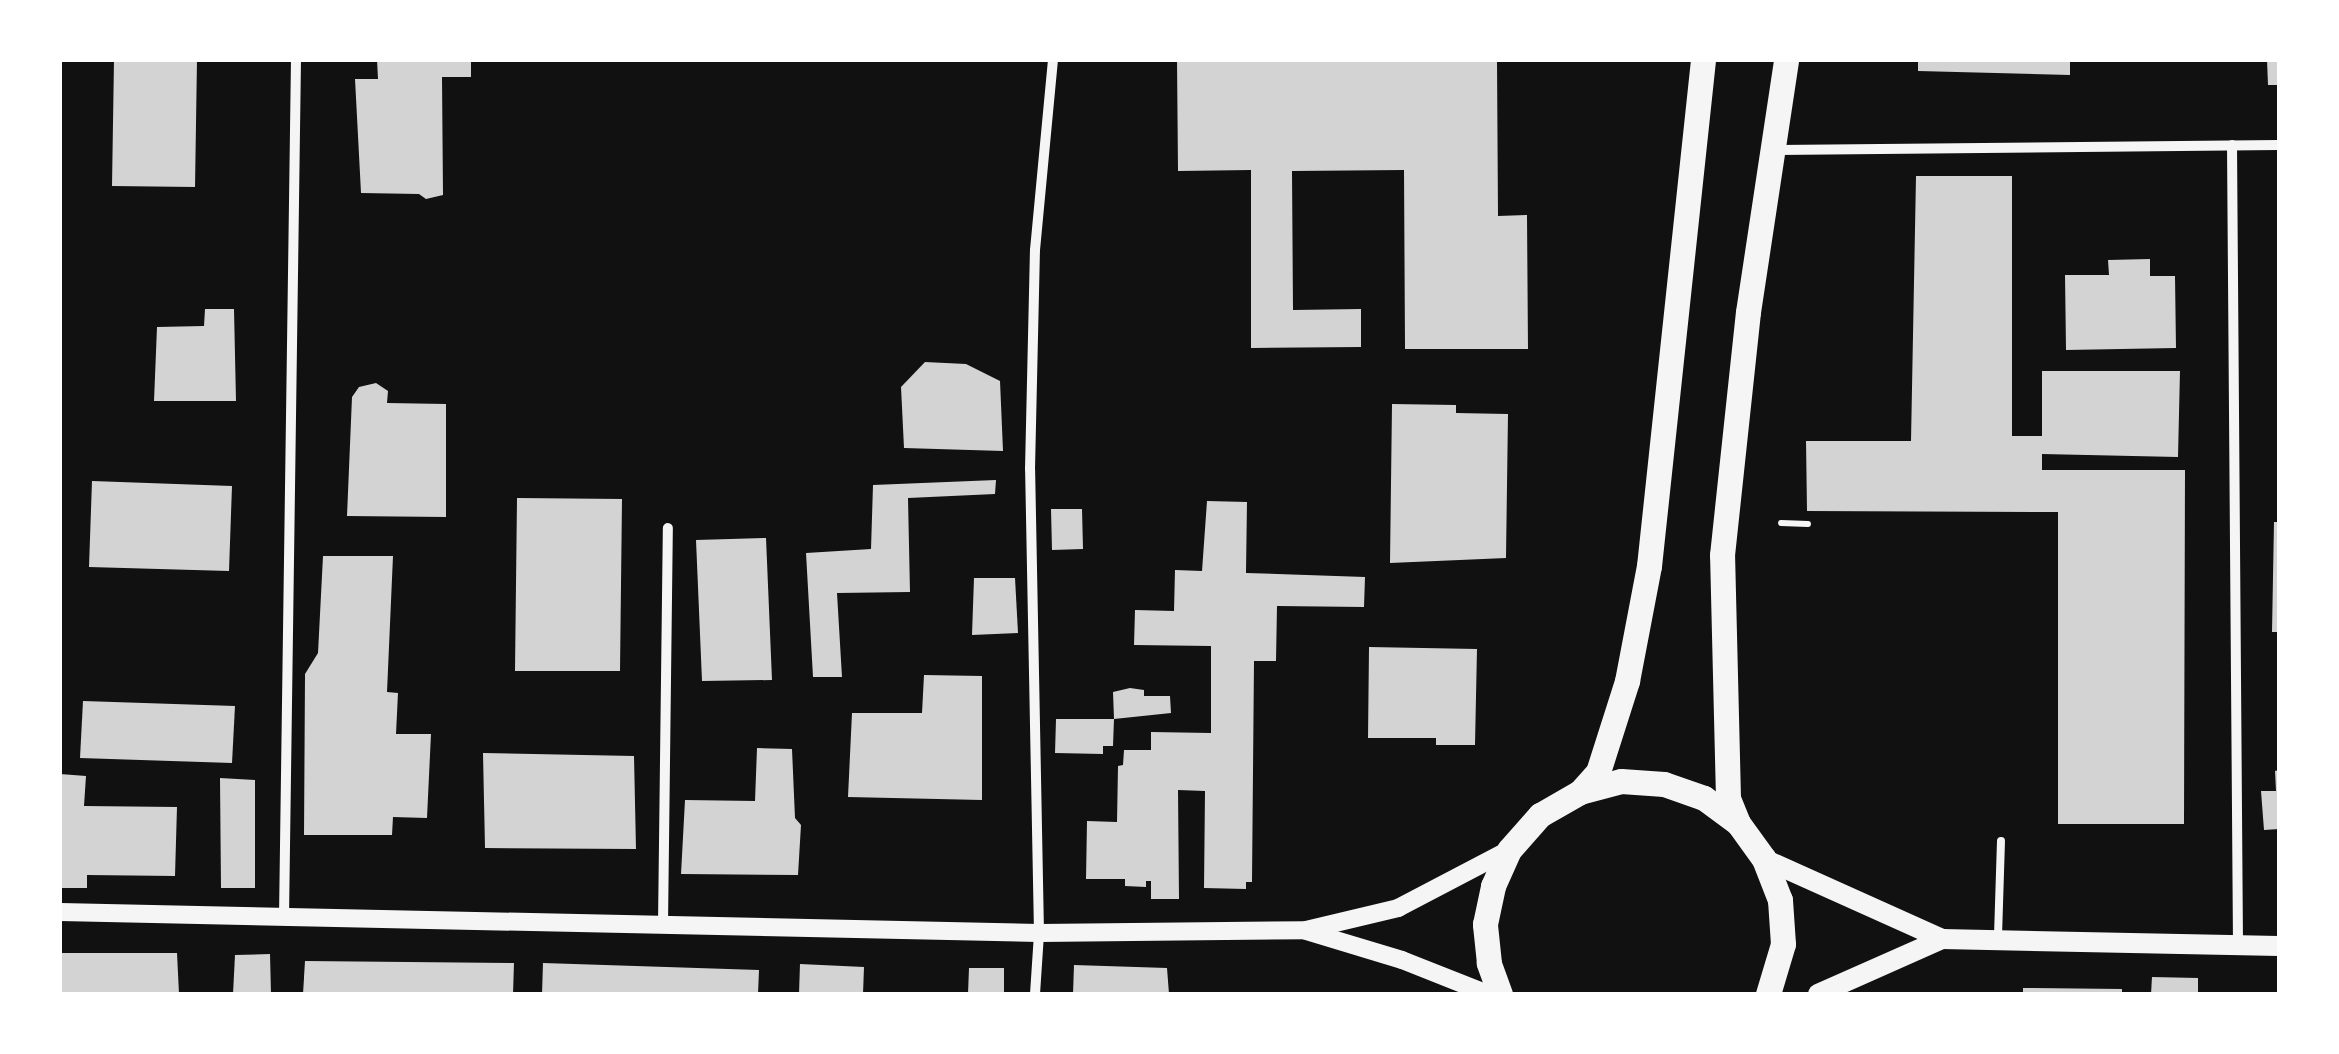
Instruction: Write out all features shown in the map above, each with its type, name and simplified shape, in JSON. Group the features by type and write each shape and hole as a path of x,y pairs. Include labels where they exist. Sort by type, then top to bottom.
{"main road":[{"path":"1580,792 1598,772 1627,681 1649,566 1703,60"},
{"path":"1768,994 1783,944 1780,900 1764,859 1738,823 1728,798 1722,555 1748,312 1786,60"},
{"path":"1500,994 1489,963 1485,924 1492,886 1508,850 1540,815 1580,792 1621,782 1664,784 1704,798 1738,823"},
{"path":"1764,859 1942,939 2279,946"},
{"path":"1818,994 1942,939"}],"street":[{"path":"284,918 296,60"},
{"path":"1035,994 1039,933 1030,469 1035,250 1053,60"},
{"path":"2232,145 2238,946"},
{"path":"1773,150 2279,145"},
{"path":"663,925 668,528"},
{"path":"60,912 1039,933 1306,930 1398,908 1508,850"},
{"path":"1306,930 1402,960 1488,994"}],"lane":[{"path":"1998,940 2001,841"}],"path":[{"path":"1781,523 1808,524"}],"building":[{"path":"114,60 197,60 195,187 112,186"},
{"path":"377,60 471,60 471,77 442,77 443,195 426,199 419,194 361,193 355,79 378,79"},
{"path":"1177,60 1497,60 1498,216 1527,215 1528,349 1405,349 1404,170 1292,171 1293,310 1361,309 1361,347 1251,348 1251,170 1178,171"},
{"path":"1918,60 2070,60 2070,75 1918,71"},
{"path":"2267,60 2279,60 2279,85 2268,85"},
{"path":"1916,176 2012,176 2012,436 2042,436 2042,371 2180,371 2178,457 2042,454 2042,470 2185,470 2184,824 2058,824 2058,512 1807,511 1806,441 1911,441"},
{"path":"2150,259 2150,276 2175,276 2176,348 2066,350 2065,275 2109,275 2108,260"},
{"path":"205,309 234,309 236,401 154,401 157,327 204,326"},
{"path":"925,362 966,364 1000,381 1003,451 904,448 901,387"},
{"path":"376,383 388,391 387,403 446,404 446,517 347,516 352,397 359,387"},
{"path":"1392,404 1456,405 1456,413 1508,414 1506,558 1390,563"},
{"path":"996,480 995,494 908,498 910,592 837,593 842,677 813,677 806,553 871,549 873,485"},
{"path":"92,481 232,486 229,571 89,567"},
{"path":"517,498 622,499 620,671 515,671"},
{"path":"1207,501 1247,502 1246,573 1365,577 1364,607 1277,606 1276,661 1254,661 1252,882 1246,882 1246,889 1204,888 1205,791 1178,790 1179,899 1151,899 1151,881 1146,881 1146,887 1125,886 1125,879 1086,879 1087,821 1117,822 1118,766 1123,765 1124,750 1151,750 1151,732 1211,733 1211,646 1134,645 1135,610 1174,611 1175,570 1202,571"},
{"path":"1051,509 1082,509 1083,549 1052,550"},
{"path":"2274,522 2279,522 2279,632 2272,632"},
{"path":"766,538 772,680 702,681 696,540"},
{"path":"323,556 393,556 387,692 398,693 396,734 431,734 427,818 393,817 392,835 304,835 305,674 318,653"},
{"path":"974,578 1015,578 1018,633 972,635"},
{"path":"1369,647 1477,649 1475,745 1436,745 1436,738 1368,738"},
{"path":"924,675 982,676 982,800 848,797 852,713 922,713"},
{"path":"1144,690 1144,696 1170,696 1171,713 1114,719 1113,692"},
{"path":"83,701 235,706 232,763 80,758"},
{"path":"1056,719 1114,719 1113,746 1103,746 1103,754 1055,753"},
{"path":"757,748 792,749 795,818 801,825 798,875 681,874 685,800 755,801"},
{"path":"483,753 634,756 636,849 485,848"},
{"path":"2279,770 2279,829 2264,830 2261,791 2276,791 2275,771"},
{"path":"60,774 86,776 84,806 177,807 175,876 87,875 87,888 60,888"},
{"path":"220,778 255,780 255,888 221,888"},
{"path":"60,953 177,953 179,994 60,994"},
{"path":"270,954 271,994 233,994 235,955"},
{"path":"305,961 514,963 513,994 303,994"},
{"path":"543,963 759,970 758,994 542,994"},
{"path":"800,964 864,967 863,994 799,994"},
{"path":"1074,965 1167,968 1169,994 1073,994"},
{"path":"969,968 1004,968 1004,994 968,994"},
{"path":"2152,977 2198,978 2198,994 2151,994"},
{"path":"2023,988 2122,989 2122,994 2023,994"}]}
